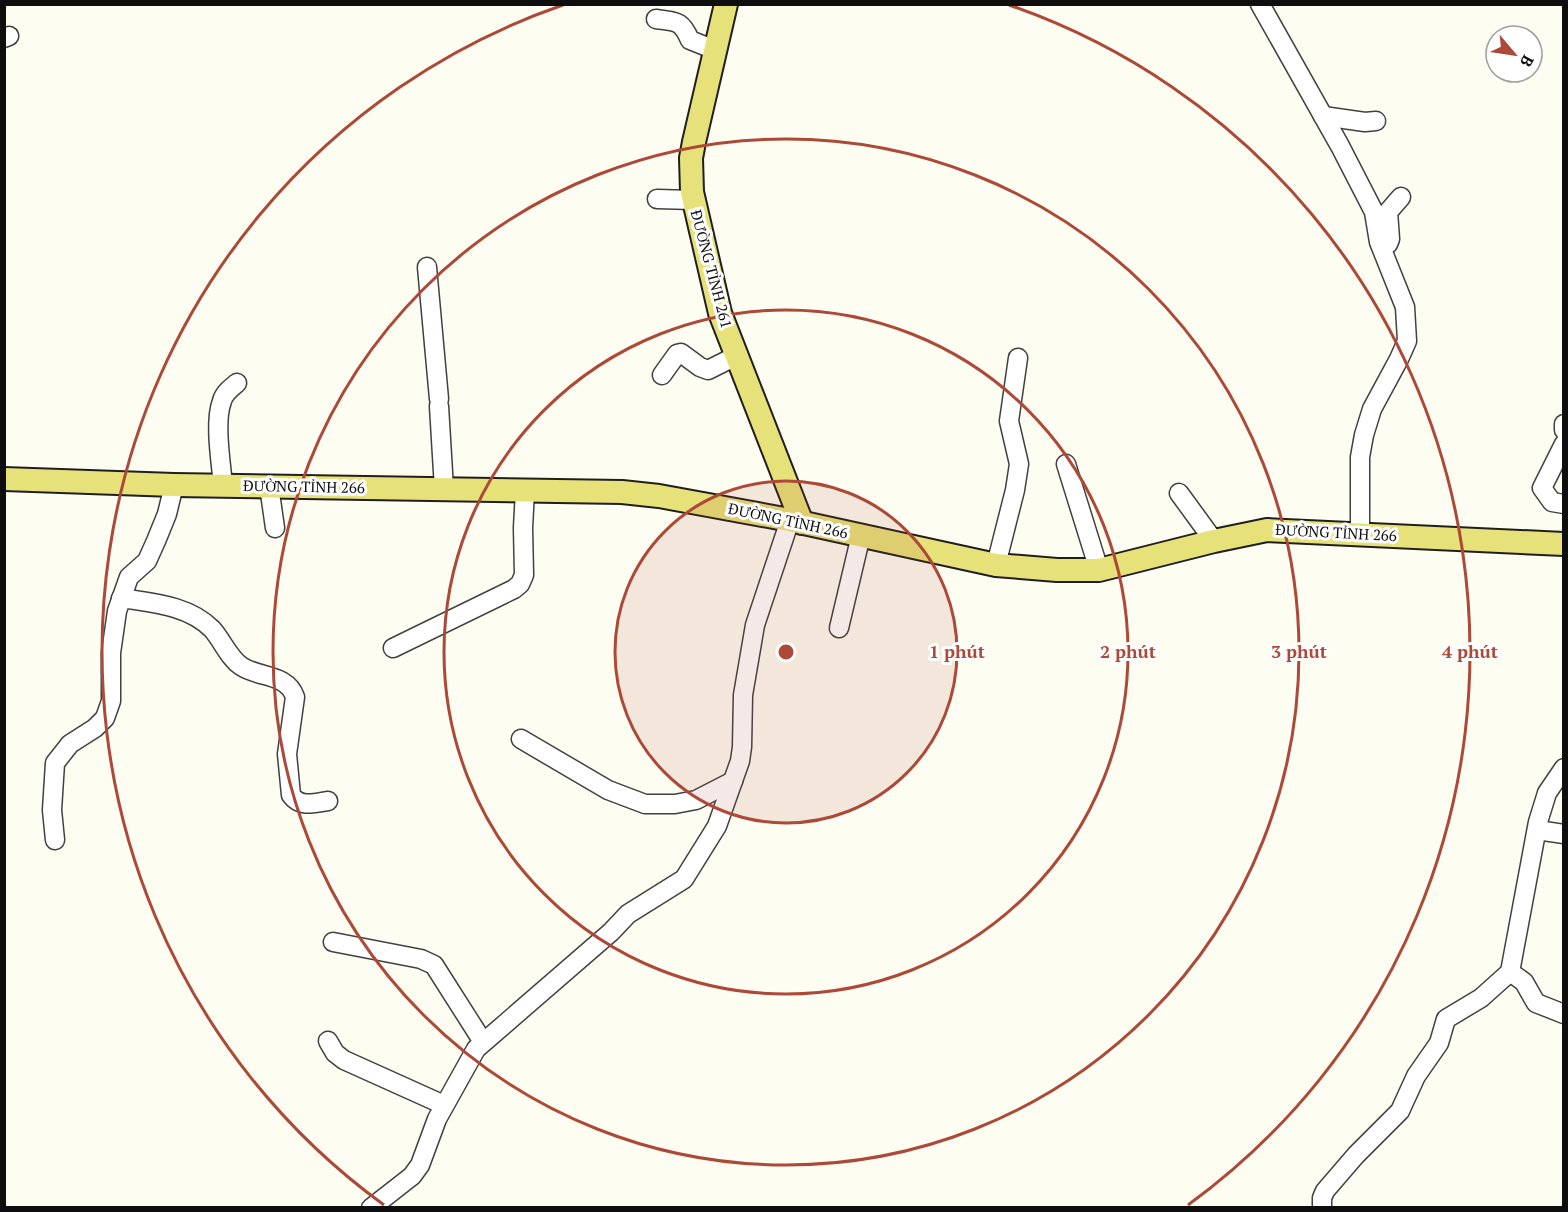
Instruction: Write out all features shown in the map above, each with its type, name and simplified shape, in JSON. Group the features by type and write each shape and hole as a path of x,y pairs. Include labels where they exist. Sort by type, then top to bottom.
{"main road":[{"name":"ĐƯỜNG TỈNH 261","path":"726,4 692,158 693,200 720,313 796,522"},
{"name":"ĐƯỜNG TỈNH 266","path":"4,479 174,485 621,492 650,495 796,522 996,565 1057,570 1098,570 1268,530 1563,544"}],"street":[{"path":"1260,4 1374,212 1383,254 1405,307 1407,341 1400,359 1372,409 1364,435 1360,457 1360,534"},
{"path":"656,20 680,24 686,30 690,40 715,50"},
{"path":"1323,116 1365,122 1376,121"},
{"path":"1383,254 1390,239 1388,212 1401,197"},
{"path":"657,199 693,200"},
{"path":"427,267 444,489"},
{"path":"663,375 677,354 681,353 708,370 736,356"},
{"path":"996,565 1015,490 1019,464 1009,421 1018,358"},
{"path":"223,485 219,414 225,393 237,383"},
{"path":"1563,424 1563,430"},
{"path":"1563,444 1542,488 1552,502 1563,504"},
{"path":"1066,464 1098,570"},
{"path":"55,840 52,810 55,763 70,744 95,728 105,718 111,701 111,652 117,611 129,577 147,561 166,514 174,485"},
{"path":"269,486 275,528"},
{"path":"393,648 520,584 524,575 522,528 525,490"},
{"path":"1179,493 1214,541"},
{"path":"371,1208 412,1176 420,1165 444,1105 458,1084 472,1054 611,932 628,914 684,879 717,826 742,747 743,695 755,625 796,522"},
{"path":"838,628 861,536"},
{"path":"121,598 165,604 183,610 213,630 238,665 269,675 293,690 295,697 287,754 291,795 294,800 304,804 328,801"},
{"path":"521,739 608,790 645,804 675,804 696,800 733,781"},
{"path":"1322,1208 1325,1191 1356,1155 1400,1111 1416,1076 1438,1043 1446,1019 1481,998 1510,972 1551,832 1547,793 1562,771"},
{"path":"333,942 421,959 434,965 483,1042"},
{"path":"1510,972 1524,982 1536,1003 1563,1014"},
{"path":"328,1041 335,1053 344,1060 444,1105"}]}
